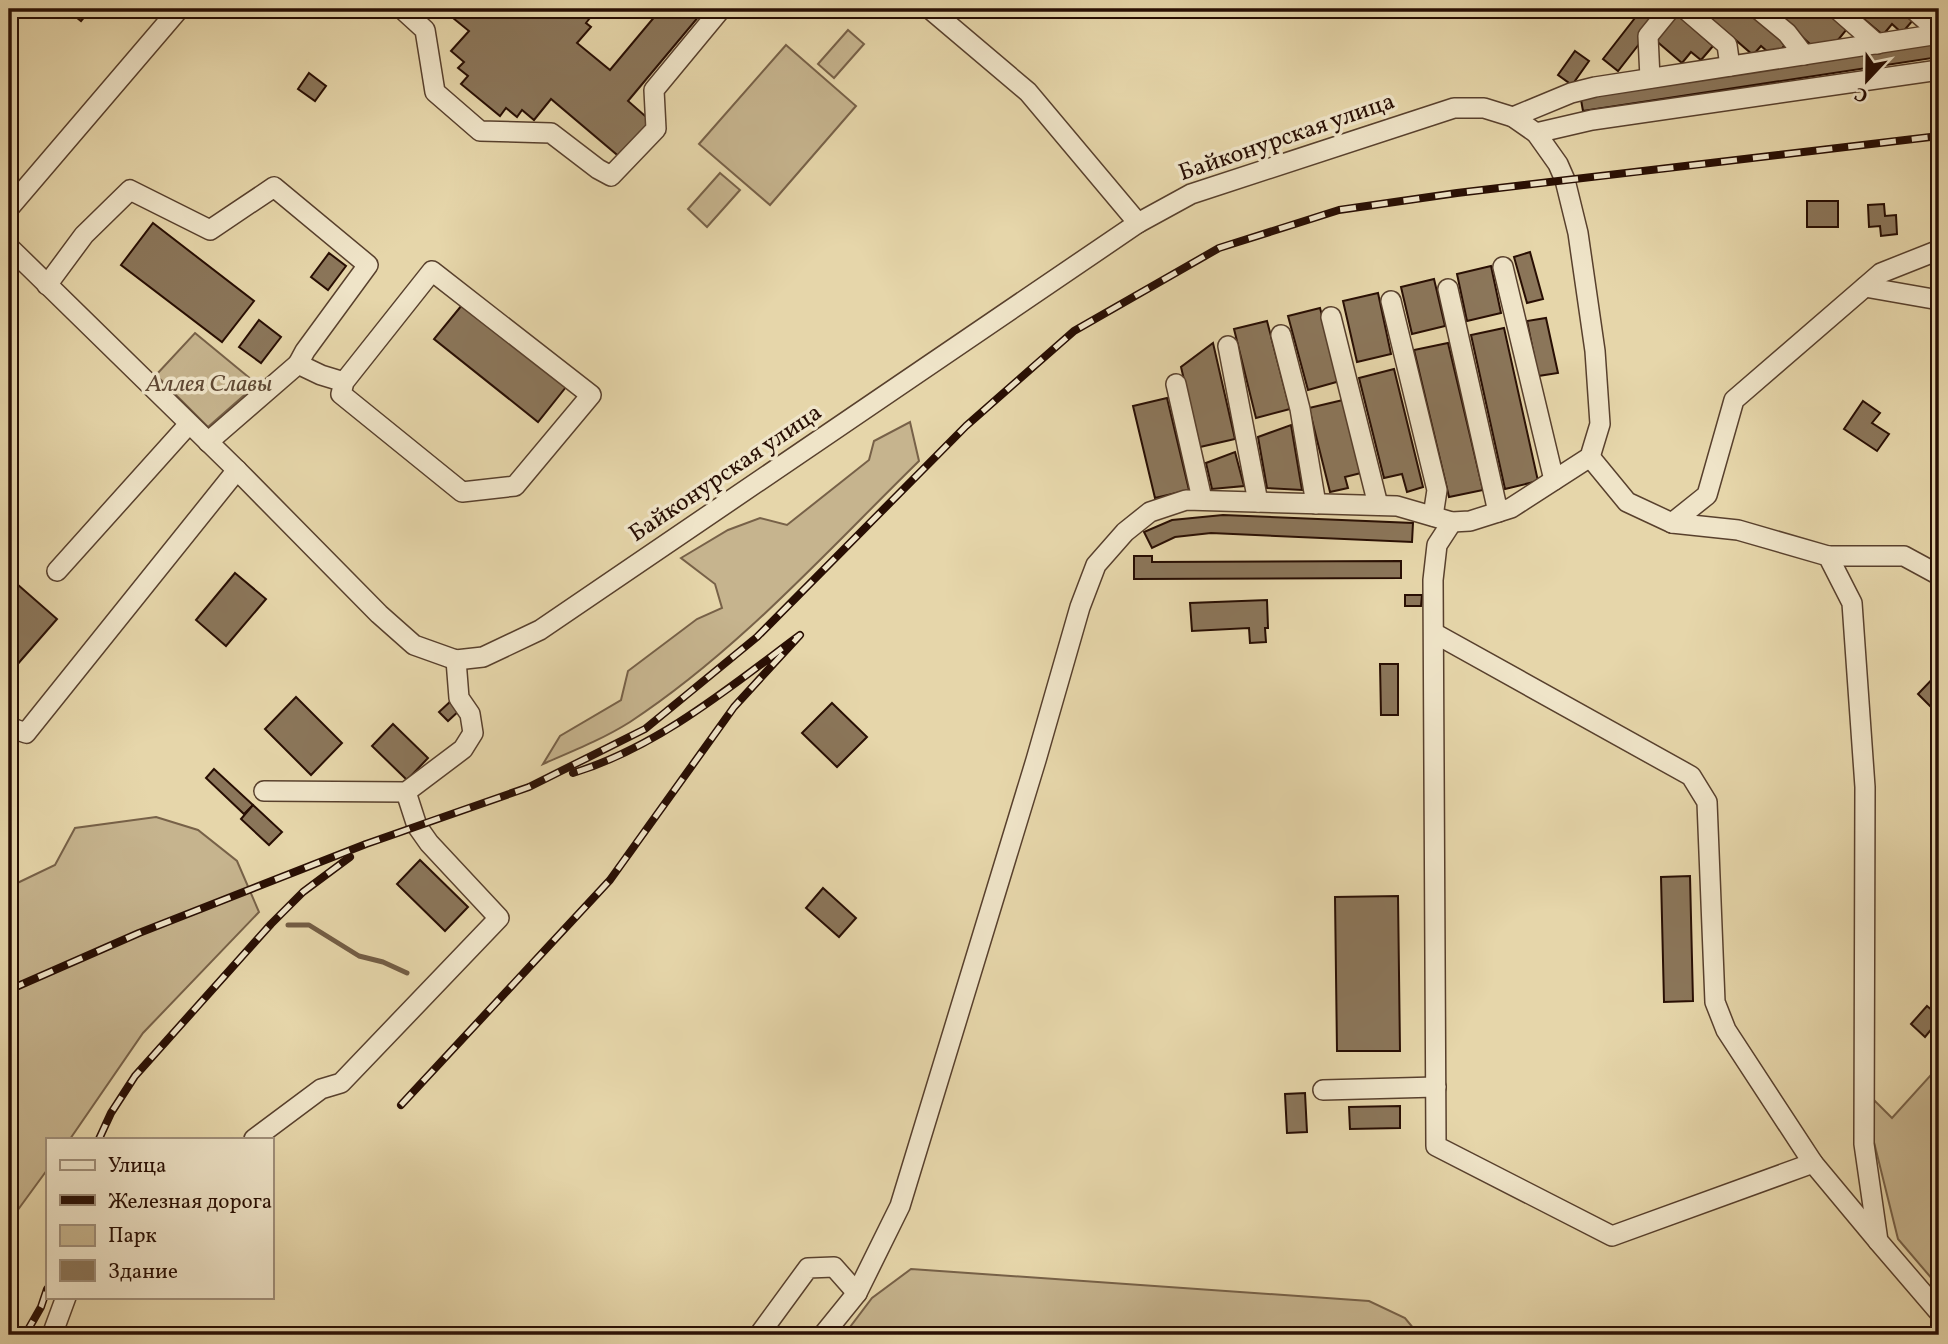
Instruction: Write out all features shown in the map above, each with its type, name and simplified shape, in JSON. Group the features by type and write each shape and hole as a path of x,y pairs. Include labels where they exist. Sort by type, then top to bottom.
{"street":[{"path":"9,208 179,9"},
{"path":"402,9 425,30 435,92 480,131 551,133 611,176 656,129 654,90 721,9"},
{"path":"930,9 1028,92 1138,223"},
{"path":"1650,78 1648,36 1670,9"},
{"path":"1685,9 1727,45 1730,66"},
{"path":"1759,9 1787,33 1804,55"},
{"path":"1837,9 1877,44"},
{"path":"1913,9 1939,33"},
{"path":"1513,117 1595,86 1939,33"},
{"path":"1536,133 1592,120 1939,70"},
{"name":"Байконурская улица","path":"456,660 483,657 540,630 1138,223 1191,194 1454,108 1484,108 1513,117 1536,133 1558,164 1565,180 1578,233 1595,351 1600,424 1590,457"},
{"path":"47,285 84,235 130,190 210,230 274,187 368,265 304,351 298,364 208,442"},
{"path":"9,247 237,470 379,614 414,645 456,660 459,698 470,714 472,733 463,749 406,792 264,791"},
{"path":"1672,523 1707,495 1734,400 1881,273 1939,250"},
{"path":"1503,267 1554,480"},
{"path":"432,271 591,395 515,486 462,492 341,394 344,382 432,271"},
{"path":"1865,287 1939,300"},
{"path":"1448,289 1498,512"},
{"path":"1391,301 1443,519 1433,580 1436,1146 1612,1236 1813,1163"},
{"path":"1331,317 1378,505"},
{"path":"1281,335 1300,409 1317,504"},
{"path":"1228,346 1258,502"},
{"path":"298,364 344,382"},
{"path":"1176,384 1202,499"},
{"path":"57,570 189,424"},
{"path":"823,1335 857,1293 900,1206 1080,607 1096,565 1125,532 1150,512 1186,500 1202,499 1396,506 1443,519 1470,521 1511,508 1590,457 1627,502 1672,523 1738,530 1828,556 1904,556 1939,575"},
{"path":"9,727 26,733 237,470"},
{"path":"1828,556 1852,603 1865,788 1864,1144 1878,1241"},
{"path":"1434,634 1692,776 1707,802 1715,1002 1726,1030 1813,1163 1939,1312"},
{"path":"255,1138 321,1089 341,1083 499,918 429,843 417,826 406,792"},
{"path":"1322,1090 1436,1087"},
{"path":"765,1333 808,1268 834,1267 857,1293"},
{"path":"52,1335 66,1298"}],"green space":[{"path":"848,30 864,44 834,78 818,64"},
{"path":"786,45 856,106 770,205 699,144"},
{"path":"720,173 740,190 707,227 688,209"},
{"name":"Аллея Славы","path":"195,333 257,384 208,427 156,375"},
{"path":"910,422 919,461 745,632 670,694 630,722 543,764 560,736 621,700 628,671 697,619 722,608 715,584 681,558 728,530 760,518 787,525 869,460 874,441"},
{"path":"156,817 198,830 237,861 259,912 143,1033 71,1138 46,1138 46,1171 9,1222 9,887 55,865 75,828"},
{"path":"1939,1066 1939,1287 1898,1239 1867,1114 1875,1101 1892,1118"},
{"path":"911,1269 1369,1301 1405,1318 1419,1335 844,1335 872,1298"}],"building":[{"path":"66,9 91,9 81,21"},
{"path":"442,9 597,9 586,23 591,27 577,43 610,70 661,9 705,9 628,101 652,122 622,159 551,99 534,120 522,110 517,117 506,108 500,116 461,84 468,76 458,68 464,62 451,51 469,31"},
{"path":"1642,9 1661,9 1643,39 1618,71 1603,59"},
{"path":"1700,9 1747,9 1786,43 1781,50 1768,52 1761,46 1753,55"},
{"path":"1772,9 1823,9 1847,29 1838,40 1811,45"},
{"path":"1852,9 1900,9 1913,20 1902,33 1892,24 1883,35"},
{"path":"1677,14 1713,46 1701,60 1691,52 1682,63 1654,39"},
{"path":"1939,40 1939,57 1583,111 1580,94"},
{"path":"1575,51 1589,61 1572,85 1558,75"},
{"path":"309,73 326,86 315,101 298,89"},
{"path":"1807,201 1838,201 1838,227 1807,227"},
{"path":"1884,204 1885,216 1896,215 1897,234 1881,236 1880,226 1869,227 1868,205"},
{"path":"153,223 254,301 222,342 121,265"},
{"path":"1530,252 1543,299 1527,303 1514,257"},
{"path":"329,253 346,266 328,290 311,277"},
{"path":"1491,266 1501,313 1467,321 1457,274"},
{"path":"1434,279 1445,326 1412,334 1401,287"},
{"path":"1378,293 1391,354 1357,362 1343,301"},
{"path":"462,305 566,387 538,422 434,339"},
{"path":"1320,308 1340,381 1308,390 1288,316"},
{"path":"1546,318 1558,373 1538,376 1527,321"},
{"path":"259,320 281,337 261,363 239,347"},
{"path":"1267,321 1290,409 1256,418 1234,329"},
{"path":"1504,328 1538,481 1505,489 1471,335"},
{"path":"1213,343 1235,439 1200,447 1181,367"},
{"path":"1448,343 1483,490 1449,497 1414,350"},
{"path":"1394,369 1423,487 1407,492 1402,474 1384,478 1359,378"},
{"path":"1167,398 1189,490 1155,498 1133,406"},
{"path":"1343,400 1361,473 1345,477 1348,488 1330,492 1309,408"},
{"path":"1863,401 1880,413 1872,423 1889,434 1877,451 1844,429"},
{"path":"1291,425 1302,490 1267,488 1258,437"},
{"path":"1235,452 1244,486 1212,489 1206,463"},
{"path":"1223,515 1413,523 1412,542 1211,533 1175,537 1152,548 1144,532 1172,520"},
{"path":"1134,556 1152,556 1152,562 1401,561 1401,578 1134,579"},
{"path":"235,573 266,599 226,646 196,620"},
{"path":"9,577 57,619 9,674"},
{"path":"1405,595 1422,595 1421,606 1405,606"},
{"path":"1267,600 1266,642 1250,643 1249,628 1192,631 1190,603"},
{"path":"1380,664 1398,664 1398,715 1381,715"},
{"path":"1939,672 1939,715 1918,694"},
{"path":"296,697 342,743 311,775 265,729"},
{"path":"452,700 461,709 448,721 439,712"},
{"path":"832,703 867,737 837,767 802,733"},
{"path":"393,724 428,758 407,780 372,746"},
{"path":"214,769 253,805 244,814 206,778"},
{"path":"253,805 282,832 269,845 241,819"},
{"path":"420,860 468,907 445,931 397,884"},
{"path":"1690,876 1693,1001 1664,1002 1661,877"},
{"path":"823,888 856,918 839,937 806,908"},
{"path":"1398,896 1400,1051 1337,1051 1335,897"},
{"path":"1927,1006 1939,1016 1939,1020 1925,1037 1911,1024"},
{"path":"1305,1093 1307,1132 1287,1133 1285,1094"},
{"path":"1400,1106 1400,1128 1350,1129 1349,1107"}],"waterway":[{"path":"288,925 309,925 359,956 383,962 407,973"}],"railway":[{"path":"9,990 139,933 366,844 529,787 645,729 757,637 966,426 1074,331 1219,248 1339,210 1457,193 1939,136"},
{"path":"401,1105 610,880 734,707 800,635 720,695 664,732 604,762 573,773"},
{"path":"99,1138 111,1113 135,1076 271,924 303,892 350,857"},
{"path":"25,1335 46,1292"}]}
